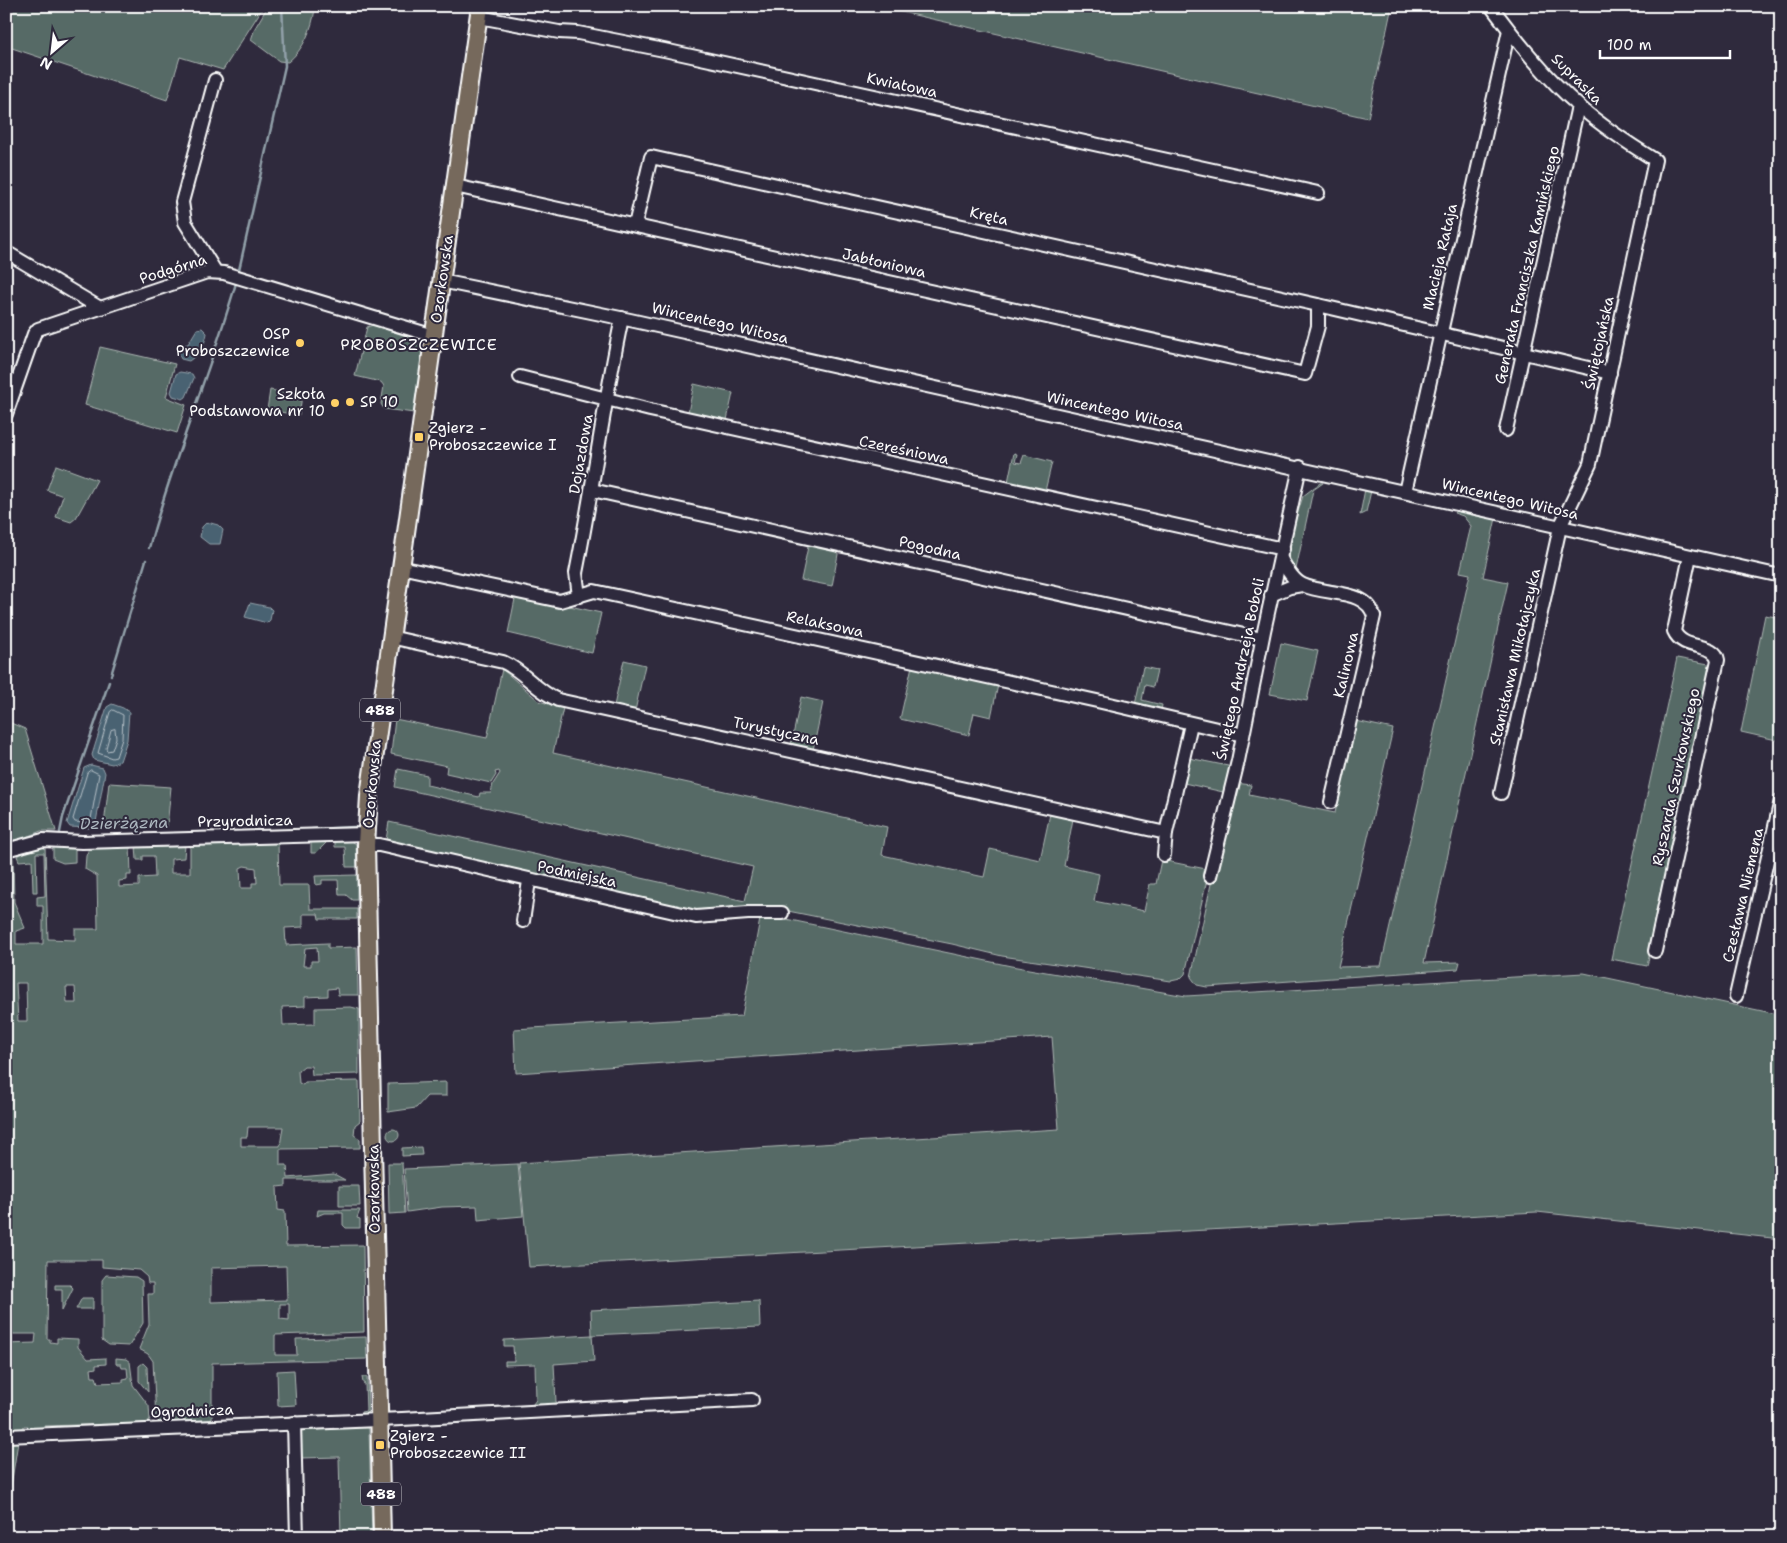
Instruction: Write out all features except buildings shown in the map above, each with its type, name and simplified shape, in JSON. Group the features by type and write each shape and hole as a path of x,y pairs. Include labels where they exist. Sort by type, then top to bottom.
{"main road":[{"name":"Ozorkowska","path":"379,1420 367,840 372,764 479,12"},
{"name":"488","path":"379,1420 382,1537"}],"street":[{"name":"Supraska","path":"1490,6 1509,30 1578,106 1620,138 1655,160"},
{"name":"Kwiatowa","path":"479,12 616,40 1318,193"},
{"name":"Macieja Rataja","path":"1405,492 1509,30"},
{"path":"215,80 182,202 185,222 215,271"},
{"name":"Generała Franciszka Kamińskiego","path":"1506,430 1578,106"},
{"name":"Kręta","path":"635,224 651,157 1318,305"},
{"name":"Świętojańska","path":"1560,527 1590,464 1655,160"},
{"name":"Jabłoniowa","path":"455,186 635,224 1305,374 1318,326 1318,305"},
{"path":"6,252 100,308"},
{"name":"Podgórna","path":"6,414 34,334 38,329 215,271 434,336"},
{"name":"Wincentego Witosa","path":"442,281 622,318 1781,576"},
{"path":"1318,305 1610,373"},
{"name":"Dojazdowa","path":"580,596 576,573 607,400 607,387 622,318"},
{"name":"Czereśniowa","path":"520,377 607,400 1282,554"},
{"name":"Świętego Andrzeja Boboli","path":"1210,876 1243,735 1300,468"},
{"name":"Pogodna","path":"592,490 1262,639"},
{"name":"Stanisława Mikołajczyka","path":"1501,793 1560,527"},
{"path":"1282,554 1287,570 1302,585"},
{"name":"Ryszarda Szurkowskiego","path":"1655,951 1718,660 1717,654 1713,651 1688,645 1677,636 1674,626 1690,556"},
{"name":"Relaksowa","path":"400,567 560,601 594,591 1097,701 1243,735"},
{"name":"Kalinowa","path":"1272,595 1290,586 1302,585 1363,600 1371,607 1374,616 1331,802"},
{"name":"Turystyczna","path":"390,637 503,662 514,667 544,695 558,700 1166,833"},
{"path":"1164,856 1166,833 1191,724"},
{"name":"Czesława Niemena","path":"1736,996 1781,800"},
{"name":"Przyrodnicza","path":"6,850 49,840 82,842 367,840"},
{"name":"Podmiejska","path":"367,840 379,845 696,917 748,913 782,913"},
{"path":"523,921 529,880"},
{"name":"Ogrodnicza","path":"6,1436 379,1420 752,1400"},
{"path":"294,1423 297,1537"}],"green space":[{"path":"6,6 264,6 223,70 180,57 167,100 6,46"},
{"path":"268,6 311,6 315,9 312,24 303,45 288,62 279,61 251,40 255,28"},
{"path":"875,6 1392,6 1368,118"},
{"path":"373,325 424,342 414,413 384,409 381,404 384,386 381,382 355,376 367,327"},
{"path":"100,347 175,364 166,397 186,405 177,433 85,405"},
{"path":"694,384 733,393 727,420 688,412"},
{"path":"270,390 302,396 299,415 267,410"},
{"path":"1014,453 1017,454 1015,462 1021,463 1024,455 1052,462 1045,491 1008,482"},
{"path":"56,465 97,480 76,518 71,522 56,517 63,496 47,490"},
{"path":"1320,483 1323,483 1313,490 1296,569 1302,578 1362,591 1361,593 1301,580 1288,561 1288,544 1303,496"},
{"path":"1365,489 1371,491 1366,512 1360,515"},
{"path":"1457,509 1496,518 1483,577 1508,582 1424,963 1460,962 1458,969 1207,987 1197,985 1191,977 1211,884 1236,783 1251,785 1249,795 1335,813 1356,721 1393,729 1338,967 1381,966 1470,574 1460,572 1471,526 1463,516 1454,513"},
{"path":"809,542 839,549 832,586 801,580"},
{"path":"516,594 601,613 592,653 508,633"},
{"path":"1765,615 1781,618 1781,741 1741,732"},
{"path":"1281,643 1318,651 1307,701 1270,694"},
{"path":"1677,658 1714,665 1647,966 1611,959"},
{"path":"624,660 645,665 635,711 614,706"},
{"path":"912,666 998,685 991,717 974,713 969,735 900,719"},
{"path":"1143,667 1157,670 1153,687 1145,685 1142,700 1162,705 1161,711 1135,705"},
{"path":"502,669 539,701 563,708 553,753 887,827 882,855 984,877 990,849 1040,860 1050,814 1073,819 1064,866 1099,874 1094,901 1144,911 1150,884 1156,884 1161,860 1206,869 1223,792 1184,783 1189,758 1228,766 1232,772 1185,974 1180,979 1171,981 1002,956 783,910 696,912 386,840 389,822 745,901 753,867 395,787 398,769 427,775 427,785 479,797 480,793 491,793 493,784 500,773 499,771 495,772 496,775 491,783 446,773 447,766 391,754 395,719 487,738"},
{"path":"801,697 823,702 813,750 791,745"},
{"path":"6,721 25,729 56,831 41,831 6,845"},
{"path":"109,783 171,787 167,827 104,825"},
{"path":"347,838 356,844 357,867 346,867 345,847 335,847 335,839"},
{"path":"330,839 316,853 311,853 311,840"},
{"path":"259,841 278,841 279,885 309,885 310,909 357,909 357,919 319,919 318,914 303,914 303,927 285,928 286,945 328,943 328,948 357,947 358,995 338,995 337,988 328,989 328,996 305,997 305,1006 282,1007 283,1025 315,1024 315,1008 351,1007 359,1009 359,1074 312,1075 311,1066 304,1066 298,1071 299,1083 303,1085 305,1082 359,1081 360,1121 355,1125 354,1135 360,1139 360,1148 280,1149 280,1165 287,1165 288,1178 334,1174 345,1180 286,1180 286,1186 277,1187 278,1210 285,1211 286,1246 363,1245 364,1332 275,1335 275,1355 297,1355 296,1339 366,1337 367,1359 212,1363 212,1420 159,1422 156,1419 153,1361 148,1354 139,1349 149,1324 148,1294 153,1294 153,1283 148,1283 147,1277 139,1270 102,1267 102,1260 48,1260 47,1339 50,1339 50,1342 57,1343 57,1338 78,1339 78,1347 88,1359 106,1358 106,1364 96,1365 96,1368 91,1369 92,1377 96,1377 98,1383 123,1382 123,1379 128,1378 127,1368 122,1368 121,1364 116,1364 116,1358 126,1359 130,1362 133,1385 149,1406 150,1419 147,1423 43,1426 43,1429 30,1429 28,1426 24,1426 22,1429 6,1429 6,1344 35,1343 36,1334 6,1334 6,954 10,953 10,945 6,945 6,860 13,858 14,902 25,928 16,931 16,944 43,944 43,906 37,906 37,897 45,896 44,853 36,853 37,892 33,892 32,860 19,861 17,856 36,848 45,847 48,939 75,940 75,929 98,929 97,876 85,869 86,856 90,846 130,845 131,875 127,875 127,880 119,881 119,887 139,886 139,878 155,877 154,856 143,856 143,860 137,860 136,845 185,845 184,858 171,859 171,873 190,873 190,845 192,843 246,842 256,845","holes":["244,866 256,868 257,883 252,883 252,888 241,888 240,868","317,947 318,961 311,961 311,966 303,966 305,948","16,983 26,983 27,1021 18,1021","66,987 75,987 76,1003 67,1003","248,1127 283,1127 280,1146 241,1146 241,1137 247,1137","286,1266 287,1300 211,1302 211,1268","280,1304 289,1304 289,1320 280,1319"]},
{"path":"53,847 75,847 75,862 63,863 53,859"},
{"path":"357,875 357,900 352,900 346,895 339,895 338,880 322,880 322,884 316,885 315,876"},
{"path":"781,918 1011,966 1186,996 1584,973 1781,1015 1781,1239 1537,1212 529,1267 519,1163 1059,1129 1052,1037 516,1073 514,1029 742,1016 760,919"},
{"path":"446,1082 446,1096 427,1096 416,1108 388,1112 388,1084"},
{"path":"391,1129 395,1129 399,1135 395,1141 391,1141 387,1137 387,1133"},
{"path":"421,1147 422,1155 402,1156 402,1148"},
{"path":"388,1163 402,1163 405,1213 389,1214"},
{"path":"518,1164 523,1216 478,1220 477,1206 442,1207 407,1212 404,1169"},
{"path":"339,1186 359,1186 360,1206 339,1206"},
{"path":"318,1210 360,1210 357,1218 360,1219 360,1228 346,1228 343,1225 343,1213 324,1213 317,1216"},
{"path":"106,1275 136,1277 142,1281 143,1323 129,1346 109,1345 102,1340 102,1280"},
{"path":"55,1285 70,1285 73,1288 62,1310 62,1289 55,1289"},
{"path":"82,1298 93,1298 93,1309 76,1309"},
{"path":"759,1301 760,1327 592,1335 591,1310"},
{"path":"592,1335 594,1361 554,1364 556,1402 565,1407 529,1409 536,1400 535,1364 505,1365 505,1361 514,1361 513,1346 504,1346 504,1340"},
{"path":"143,1363 147,1367 148,1392 139,1381 139,1366"},
{"path":"294,1370 296,1405 278,1406 277,1371"},
{"path":"362,1377 367,1377 368,1411 366,1415 361,1415 361,1412 366,1411 365,1384"},
{"path":"365,1426 369,1429 372,1537 341,1537 339,1457 300,1458 301,1428"},
{"path":"6,1442 18,1442 6,1517"}],"water":[{"path":"202,328 207,333 201,348 189,361 181,359 178,353 181,346 188,344 197,329"},
{"path":"180,372 192,374 194,378 186,397 183,399 173,396 171,392 176,374"},
{"path":"207,522 218,525 223,530 220,544 209,544 200,537 202,527"},
{"path":"250,603 269,607 272,610 270,620 267,623 245,617"},
{"path":"112,704 129,712 127,740 120,761 112,764 94,760 92,755 107,707"},
{"path":"91,765 103,768 105,773 96,822 90,828 70,827 67,823 84,768"}],"waterway":[{"path":"239,270 285,66 282,6"},
{"path":"149,548 169,481 215,350 236,283"},
{"path":"111,675 146,560"},
{"path":"60,832 63,817 109,682"},
{"name":"Dzierżązna","path":"312,829 355,827"},
{"name":"Dzierżązna","path":"45,833 80,836"},
{"name":"Dzierżązna","path":"28,837 38,834"}],"place":[{"name":"OSP Proboszczewice","path":"300,343"},
{"name":"SP 10","path":"350,402"},
{"name":"Szkoła Podstawowa nr 10","path":"335,403"},
{"name":"Zgierz - Proboszczewice I","path":"419,437"},
{"name":"Zgierz - Proboszczewice II","path":"380,1445"}],"district":[{"name":"PROBOSZCZEWICE","path":"419,344"}]}
